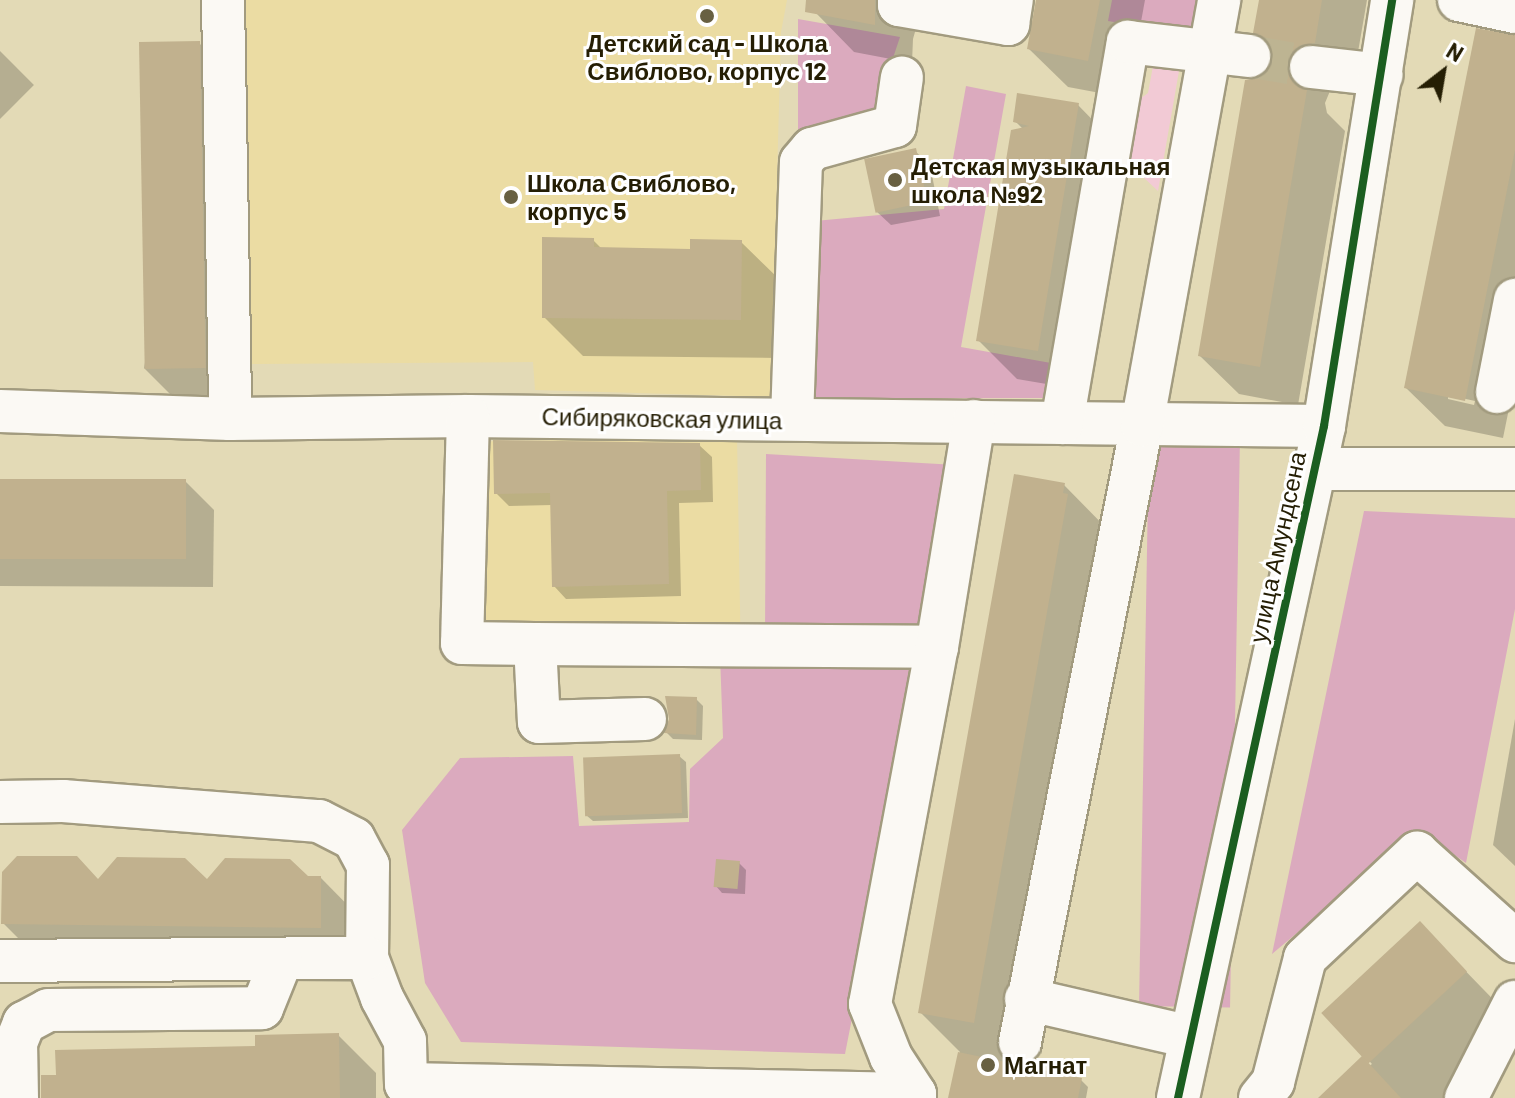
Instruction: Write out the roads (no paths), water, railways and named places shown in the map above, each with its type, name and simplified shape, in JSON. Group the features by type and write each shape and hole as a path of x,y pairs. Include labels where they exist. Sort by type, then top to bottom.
{"street":[{"path":"223,0 230,419"},
{"path":"899,0 899,5 1008,24 1012,0"},
{"path":"1020,1042 1026,999 1142,425 1230,55 1219,0"},
{"name":"улица Амундсена","path":"1178,1098 1324,426 1392,0"},
{"path":"1459,0 1515,12"},
{"path":"1062,423 1128,42 1230,55"},
{"path":"1311,67 1382,75"},
{"path":"792,419 801,162 812,149 895,126 902,77"},
{"path":"1497,392 1515,300"},
{"name":"Сибиряковская улица","path":"0,411 230,419 468,416 1324,426"},
{"path":"468,416 462,643 937,647"},
{"path":"915,1096 891,1057 870,1004 937,647 974,421"},
{"path":"1315,469 1515,469"},
{"path":"535,644 539,722 645,719"},
{"path":"0,802 63,801 319,821 354,839 368,865 367,958 382,998 405,1041 406,1084 915,1096"},
{"path":"1260,1098 1273,1082 1305,958 1417,853 1515,941"},
{"path":"0,961 367,958"},
{"path":"17,1098 16,1043 24,1023 48,1010 262,1008 281,961"},
{"path":"1026,999 1191,1037"},
{"path":"1466,1098 1515,1002"}],"tunnel":[{"path":"1249,56 1311,67"}],"place":[{"name":"Детский сад - Школа Свиблово, корпус 12","path":"707,16"},
{"name":"Детская музыкальная школа №92","path":"895,180"},
{"name":"Школа Свиблово, корпус 5","path":"511,197"},
{"name":"Магнат","path":"988,1065"}]}
